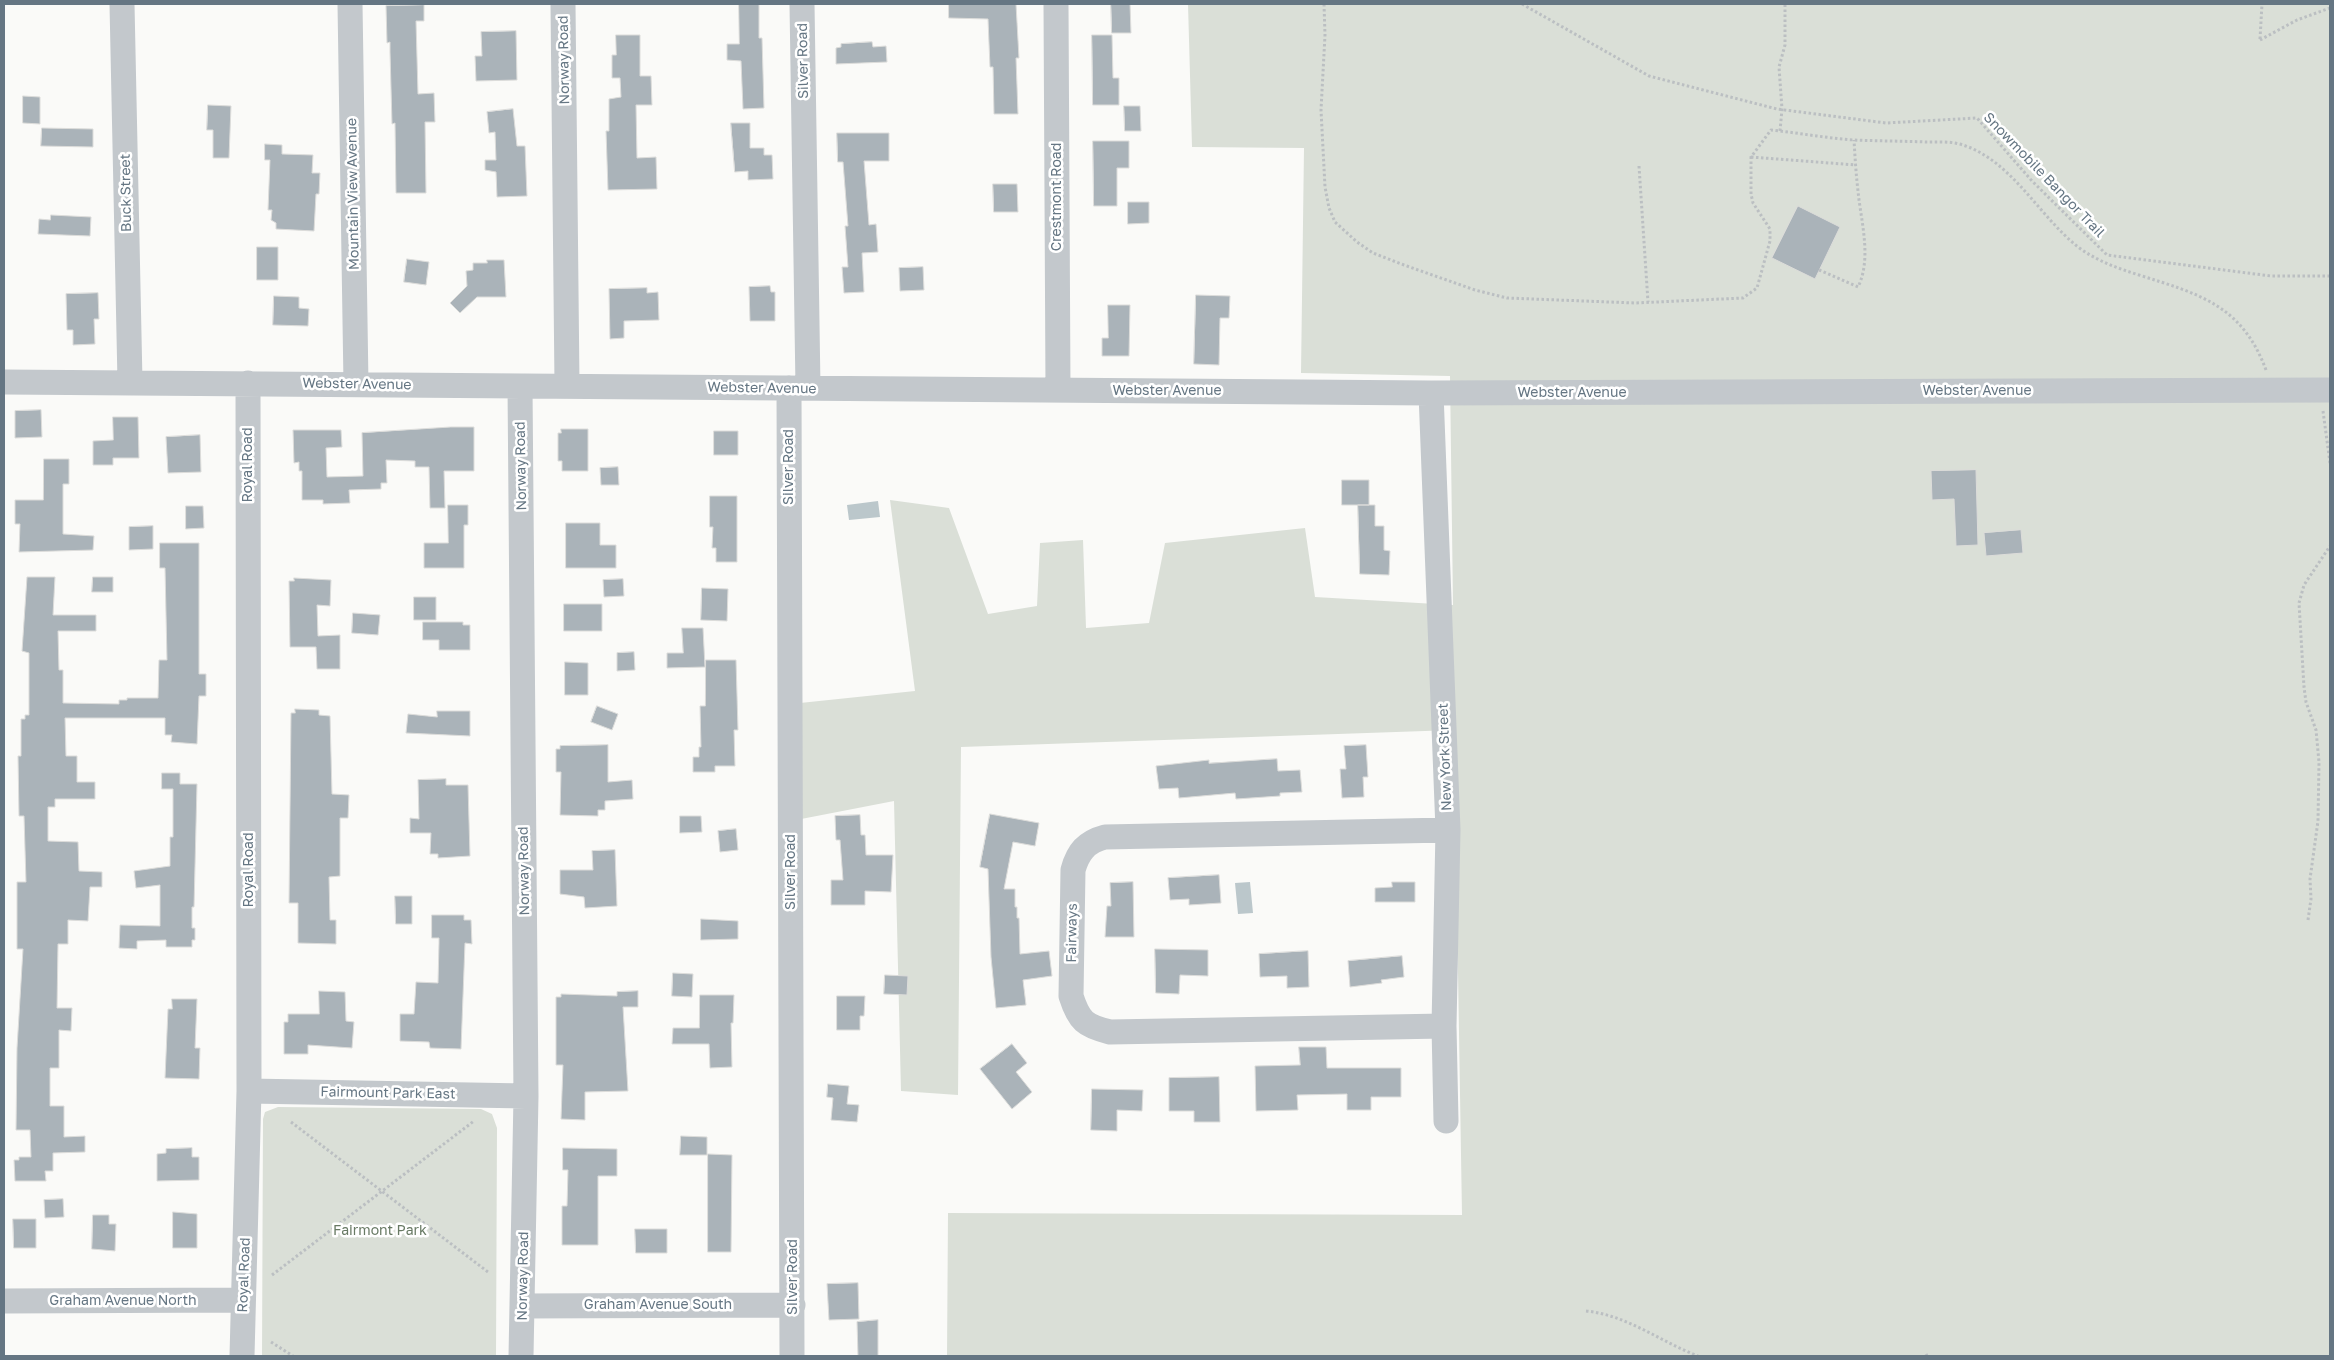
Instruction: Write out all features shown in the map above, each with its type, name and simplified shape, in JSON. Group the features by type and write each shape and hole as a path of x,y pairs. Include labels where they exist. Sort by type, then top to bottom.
{"street":[{"name":"Buck Street","path":"122,4 130,382"},
{"name":"Mountain View Avenue","path":"350,4 356,384"},
{"name":"Norway Road","path":"564,4 567,385"},
{"name":"Silver Road","path":"792,1356 802,4"},
{"name":"Crestmont Road","path":"1056,4 1058,390"},
{"name":"Webster Avenue","path":"4,382 1431,393 2326,390"},
{"name":"Royal Road","path":"242,1356 249,1091 248,383"},
{"name":"Norway Road","path":"520,386 526,1096 521,1356"},
{"name":"New York Street","path":"1431,393 1448,830 1444,1026 1446,1120"},
{"name":"Fairways","path":"1444,1026 1110,1032 1095,1028 1083,1022 1076,1012 1071,996 1073,870 1076,858 1083,847 1094,840 1105,838 1448,830"},
{"name":"Fairmount Park East","path":"249,1091 526,1096"},
{"name":"Graham Avenue North","path":"4,1301 243,1300"},
{"name":"Graham Avenue South","path":"523,1306 793,1305"}],"path":[{"path":"1324,4 1325,36 1321,110 1326,187 1332,215 1344,233 1373,253 1494,296 1552,301 1648,302 1743,298 1757,288 1770,241 1770,229 1753,203 1751,194 1751,157 1771,130 1854,140 1961,144 1988,158 2028,195 2067,237 2092,256 2114,267 2202,296 2217,305 2248,335 2259,351 2266,370 2268,390"},
{"name":"Snowmobile Bangor Trail","path":"1522,4 1649,76 1782,109 1886,122 1977,118 2032,181 2107,255 2270,276 2330,276"},
{"path":"1780,131 1782,109 1778,67 1785,45 1785,4"},
{"path":"2262,4 2260,40 2297,20 2330,8"},
{"path":"1820,270 1858,287 1863,277 1865,265 1854,140"},
{"path":"1751,157 1856,166"},
{"path":"1638,166 1648,302"},
{"path":"2326,390 2330,463"},
{"path":"2308,920 2311,899 2310,879 2318,821 2319,762 2316,730 2306,702 2304,687 2299,603 2304,585 2330,546"},
{"path":"272,1274 474,1121"},
{"path":"291,1122 488,1272"},
{"path":"1586,1311 1605,1313 1619,1318 1698,1356"},
{"path":"271,1342 276,1347 293,1356"}],"green space":[{"path":"1188,4 2330,4 2330,1356 947,1356 948,1213 1462,1215 1454,730 961,747 958,1095 901,1091 894,801 796,820 800,703 915,691 890,500 949,508 988,614 1037,606 1040,543 1083,540 1086,628 1149,623 1165,543 1305,528 1315,597 1453,605 1450,376 1301,373 1304,148 1192,147"},
{"name":"Fairmont Park","path":"278,1107 481,1109 492,1114 497,1128 496,1356 262,1356 263,1119 265,1112"}],"shaded area":[{"path":"878,501 880,517 849,520 847,505"},
{"path":"1250,882 1253,913 1238,914 1235,883"}],"building":[{"path":"739,4 759,4 759,38 762,38 764,108 743,109 741,61 727,60 727,44 739,44"},
{"path":"949,4 1016,4 1019,58 1016,58 1018,114 994,114 993,67 990,67 988,19 949,18"},
{"path":"1111,4 1130,4 1131,33 1112,33"},
{"path":"424,5 424,21 416,21 418,94 434,93 435,122 425,122 426,193 396,193 395,123 392,124 390,42 387,43 386,6"},
{"path":"516,31 517,80 476,81 475,56 482,56 481,32"},
{"path":"616,35 640,35 640,76 651,76 652,105 636,105 637,158 656,157 657,189 608,190 606,131 609,131 609,99 621,97 620,78 612,78 612,55 616,55"},
{"path":"1092,35 1112,35 1113,78 1119,78 1119,105 1093,105"},
{"path":"872,42 873,47 886,46 887,62 836,64 836,48 841,47 841,44"},
{"path":"23,96 40,97 40,124 23,123"},
{"path":"208,105 231,106 229,158 213,158 213,130 207,130"},
{"path":"1124,106 1140,106 1141,131 1125,131"},
{"path":"513,109 517,146 525,146 527,196 497,197 496,172 485,170 485,160 496,160 495,132 489,133 487,112"},
{"path":"731,123 750,123 750,148 764,148 764,155 772,155 773,179 748,180 748,171 735,172"},
{"path":"42,128 93,129 93,147 41,146"},
{"path":"837,133 889,133 889,161 864,161 869,225 876,224 878,252 862,253 864,292 844,293 842,267 848,267 845,226 848,226 843,162 838,162"},
{"path":"1093,141 1129,141 1129,168 1117,168 1117,206 1094,206"},
{"path":"265,144 282,145 282,154 313,155 312,173 320,173 319,194 316,194 314,231 276,229 276,223 271,220 272,210 268,210 270,160 265,160"},
{"path":"993,184 1017,184 1018,212 994,212"},
{"path":"1128,202 1149,202 1149,223 1128,224"},
{"path":"1798,206 1840,227 1815,279 1772,258"},
{"path":"51,215 91,217 90,236 38,234 39,219 50,220"},
{"path":"257,247 278,247 278,280 257,280"},
{"path":"407,259 429,262 426,285 404,282"},
{"path":"487,260 504,260 506,297 477,297 460,313 450,303 467,286 466,271 473,270 473,263 487,263"},
{"path":"923,267 924,290 900,291 899,268"},
{"path":"770,286 771,292 775,292 775,321 750,321 749,287"},
{"path":"647,288 647,293 658,292 659,320 624,321 624,338 610,339 609,289"},
{"path":"98,293 99,319 94,319 95,344 73,345 73,330 67,330 66,294"},
{"path":"1196,295 1230,296 1229,318 1220,318 1219,365 1194,364"},
{"path":"274,296 299,297 299,308 309,309 308,326 273,325"},
{"path":"1108,305 1130,305 1129,356 1102,356 1102,338 1108,338"},
{"path":"41,410 42,437 15,438 15,411"},
{"path":"113,417 138,417 139,458 113,458 113,465 93,465 93,441 113,440"},
{"path":"474,427 474,471 444,471 445,508 430,508 429,467 415,467 415,461 386,460 387,483 381,483 381,489 349,490 350,503 323,504 323,500 302,500 302,471 299,471 299,462 294,463 293,430 341,430 342,447 326,448 327,477 363,476 362,433"},
{"path":"561,429 588,429 588,471 562,471 562,461 558,461 558,433 561,433"},
{"path":"714,431 738,431 738,455 714,455"},
{"path":"200,435 201,472 168,473 166,437"},
{"path":"44,459 69,459 69,484 63,484 63,534 94,536 93,550 19,552 20,524 15,524 15,500 43,500"},
{"path":"618,467 619,485 601,485 600,468"},
{"path":"1976,470 1978,545 1956,546 1954,499 1932,500 1931,471"},
{"path":"1342,480 1369,480 1369,505 1342,505"},
{"path":"710,496 737,496 737,562 716,562 716,548 712,548 713,527 710,527"},
{"path":"448,505 468,505 468,525 464,525 464,568 424,568 424,543 448,543"},
{"path":"1358,505 1375,505 1375,526 1384,526 1384,550 1390,551 1389,575 1360,574"},
{"path":"186,506 203,506 204,528 186,529"},
{"path":"566,523 600,523 600,545 616,545 616,568 566,568"},
{"path":"153,526 153,549 129,550 129,527"},
{"path":"2021,530 2023,553 1986,556 1984,533"},
{"path":"160,543 199,543 199,674 206,674 206,696 199,696 197,744 171,742 172,735 165,735 165,718 65,718 66,756 77,756 77,782 95,782 95,799 55,799 55,807 48,807 48,841 78,842 79,871 102,872 102,887 90,887 88,921 68,920 68,944 58,944 57,1008 72,1008 71,1031 59,1030 59,1068 50,1068 50,1106 64,1106 64,1137 85,1136 85,1152 53,1153 53,1171 45,1171 46,1181 15,1181 14,1160 19,1160 19,1157 31,1157 30,1130 16,1130 17,1048 23,949 17,949 17,882 26,882 24,816 19,816 18,756 21,756 21,719 25,719 25,715 29,715 29,653 22,651 27,577 55,577 53,615 96,615 96,631 58,631 59,670 63,670 63,703 119,704 119,700 127,700 127,698 158,698 159,660 167,660 165,568 160,568"},
{"path":"93,577 113,577 113,592 92,592"},
{"path":"294,578 331,580 330,606 317,605 318,636 340,635 340,669 317,669 316,647 290,647 289,581 294,581"},
{"path":"623,579 624,596 604,597 603,580"},
{"path":"702,588 728,589 727,621 701,620"},
{"path":"414,597 436,597 436,620 414,620"},
{"path":"564,604 602,604 602,631 564,631"},
{"path":"353,613 380,615 378,635 352,633"},
{"path":"423,622 463,622 463,625 470,625 470,650 439,650 439,640 423,640"},
{"path":"682,628 703,628 705,667 667,668 667,653 683,653"},
{"path":"634,652 635,670 617,671 617,653"},
{"path":"706,660 736,660 738,730 734,730 735,766 715,766 715,772 693,772 693,757 699,757 699,747 701,747 700,706 705,706"},
{"path":"565,662 588,663 588,695 565,695"},
{"path":"597,706 618,714 612,730 591,722"},
{"path":"295,709 319,710 319,715 330,716 332,794 349,795 348,818 340,818 340,876 329,877 330,920 336,920 336,944 298,943 298,903 289,903 291,713 295,713"},
{"path":"437,711 470,711 470,736 406,733 408,714 437,717"},
{"path":"608,745 608,782 632,780 633,799 605,801 605,810 598,810 598,816 560,815 561,772 556,772 556,749 560,749 560,746"},
{"path":"1366,745 1368,777 1363,777 1364,797 1342,798 1340,769 1346,769 1344,746"},
{"path":"1277,759 1278,771 1300,770 1302,792 1280,793 1280,796 1236,799 1235,793 1179,798 1178,788 1159,789 1156,766 1209,760 1209,763"},
{"path":"162,773 180,773 180,784 197,784 194,907 192,907 192,928 195,928 195,940 192,940 192,947 166,947 166,940 137,941 137,949 119,948 120,925 160,926 160,885 136,888 134,871 170,866 170,837 173,837 173,789 162,789"},
{"path":"446,779 446,785 468,785 470,856 438,858 438,854 430,854 431,833 410,833 410,818 419,819 418,780"},
{"path":"990,814 1039,823 1035,846 1013,842 1004,889 1015,889 1015,907 1017,907 1017,918 1019,918 1020,954 1049,951 1052,976 1023,980 1026,1005 996,1008 991,957 988,869 980,867"},
{"path":"860,815 861,835 865,835 866,855 893,855 891,892 865,891 865,905 831,905 831,880 843,880 840,840 836,840 835,816"},
{"path":"680,816 701,816 702,832 680,833"},
{"path":"736,829 738,850 720,852 718,831"},
{"path":"615,850 617,906 585,908 584,897 560,894 560,870 593,870 592,851"},
{"path":"1219,875 1221,903 1189,905 1189,899 1170,900 1168,878"},
{"path":"1133,882 1134,937 1105,937 1107,906 1111,906 1110,883"},
{"path":"1392,882 1415,882 1415,902 1375,902 1375,888 1392,887"},
{"path":"395,896 412,896 412,924 396,924"},
{"path":"432,915 464,915 464,920 471,920 472,944 465,943 461,1049 430,1048 429,1042 400,1041 400,1014 414,1014 416,982 438,983 439,938 432,938"},
{"path":"701,919 738,921 738,939 701,940"},
{"path":"1155,949 1208,950 1208,976 1180,975 1179,994 1156,993"},
{"path":"1308,951 1309,987 1287,988 1287,976 1260,977 1259,954"},
{"path":"1402,956 1404,977 1381,980 1382,983 1350,987 1348,961"},
{"path":"673,973 693,974 692,997 672,996"},
{"path":"885,975 908,976 907,995 884,994"},
{"path":"319,991 345,992 346,1021 354,1022 352,1048 308,1045 308,1054 284,1054 284,1022 288,1022 288,1014 319,1014"},
{"path":"638,991 638,1007 623,1007 628,1091 585,1092 585,1120 561,1119 563,1065 556,1065 556,997 561,997 561,994 617,996 617,992"},
{"path":"700,995 734,995 733,1023 731,1023 732,1067 710,1068 709,1044 672,1044 673,1028 699,1028"},
{"path":"837,996 865,996 864,1016 860,1016 860,1030 837,1030"},
{"path":"172,999 197,999 195,1048 200,1048 199,1079 165,1078 168,1009 172,1009"},
{"path":"1012,1044 1027,1063 1016,1072 1032,1092 1012,1109 980,1069"},
{"path":"1299,1047 1326,1047 1327,1068 1401,1068 1401,1097 1371,1097 1371,1110 1347,1110 1347,1094 1297,1095 1298,1110 1256,1111 1255,1066 1300,1065"},
{"path":"1219,1077 1220,1122 1194,1122 1194,1111 1169,1111 1169,1078"},
{"path":"828,1084 849,1086 847,1104 859,1105 857,1122 831,1120 833,1098 827,1097"},
{"path":"1092,1089 1143,1090 1142,1111 1117,1110 1117,1131 1091,1130"},
{"path":"681,1136 707,1137 707,1155 680,1155"},
{"path":"192,1148 192,1157 199,1157 199,1180 157,1181 157,1154 166,1153 166,1149"},
{"path":"563,1148 617,1149 617,1176 598,1176 598,1245 562,1245 562,1206 567,1206 568,1170 563,1170"},
{"path":"708,1154 732,1155 731,1252 708,1252"},
{"path":"63,1199 64,1217 45,1218 44,1200"},
{"path":"173,1212 197,1214 197,1248 173,1248"},
{"path":"93,1215 109,1215 109,1224 116,1224 115,1251 92,1249"},
{"path":"13,1219 36,1219 36,1248 14,1248"},
{"path":"635,1229 667,1229 667,1253 636,1253"},
{"path":"858,1283 859,1319 829,1320 827,1284"},
{"path":"878,1320 878,1356 858,1356 857,1322"}]}
